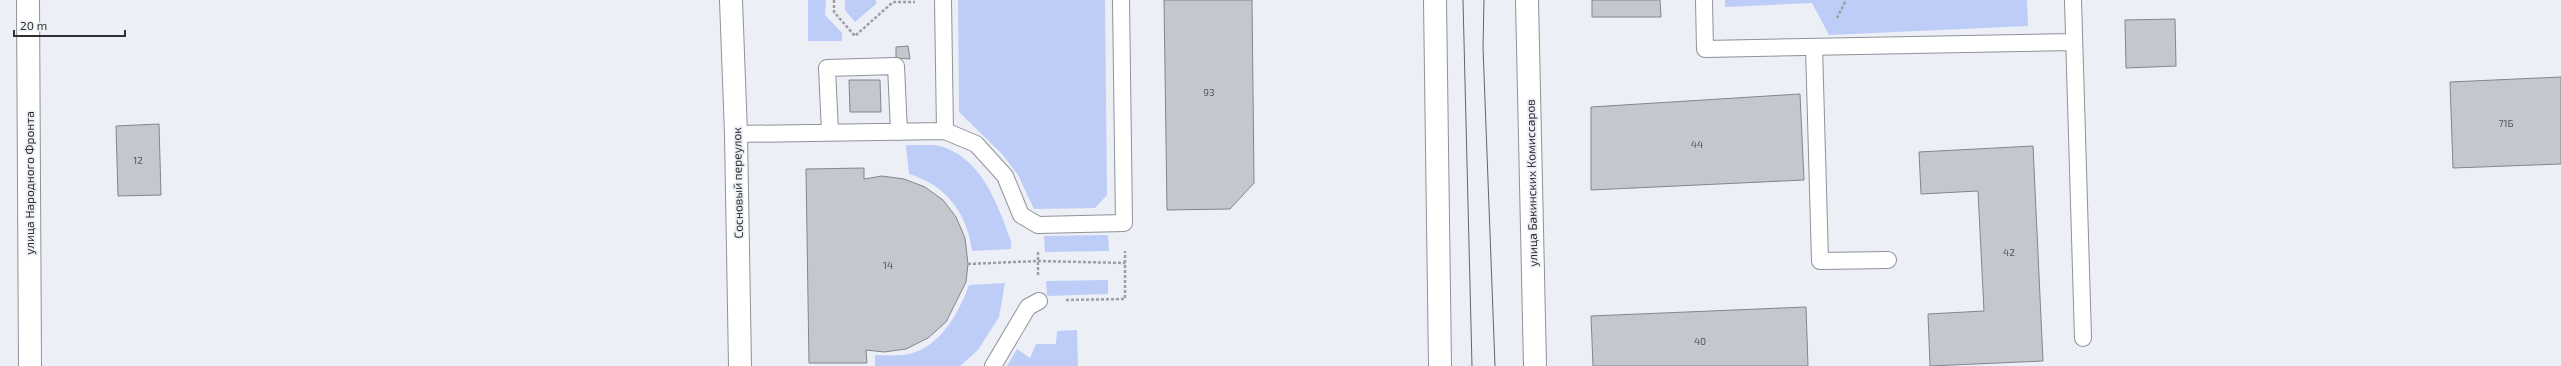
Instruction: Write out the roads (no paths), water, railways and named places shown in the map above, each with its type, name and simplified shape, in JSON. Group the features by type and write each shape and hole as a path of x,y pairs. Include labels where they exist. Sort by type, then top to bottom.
{"street":[{"name":"улица Народного Фронта","path":"28,0 30,366"},
{"name":"Сосновый переулок","path":"731,0 736,134 740,366"},
{"path":"1435,0 1440,366"},
{"name":"улица Бакинских Комиссаров","path":"1528,0 1535,366"}],"lane":[{"path":"944,0 945,131"},
{"path":"736,134 945,131 976,144 1005,176 1021,215 1038,224 1124,223 1122,0"},
{"path":"1704,0 1705,49 2074,42"},
{"path":"2073,0 2084,338"},
{"path":"1814,47 1820,261 1888,260"},
{"path":"830,132 828,68 896,66 899,132"},
{"path":"992,366 1028,307 1039,301"}],"tram line":[{"path":"1463,0 1472,366"},
{"path":"1484,0 1483,47 1495,366"}]}
